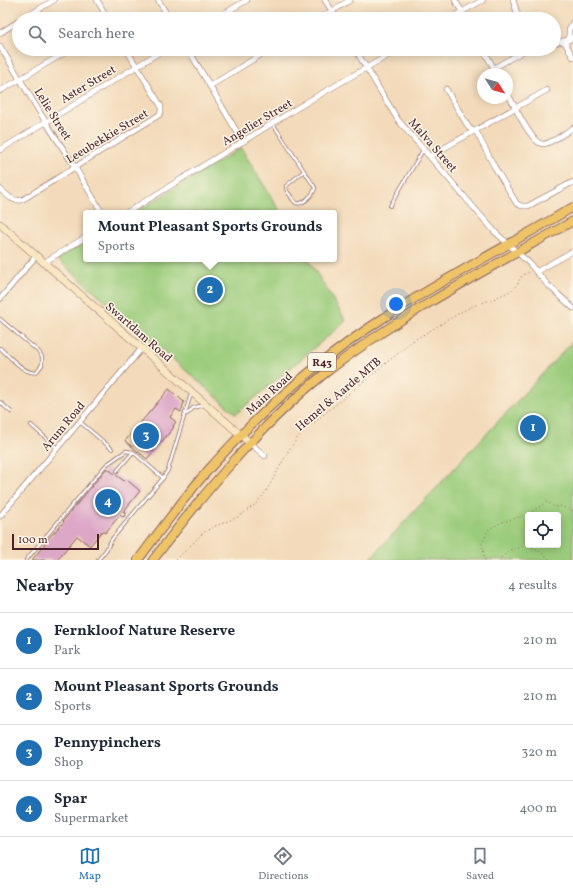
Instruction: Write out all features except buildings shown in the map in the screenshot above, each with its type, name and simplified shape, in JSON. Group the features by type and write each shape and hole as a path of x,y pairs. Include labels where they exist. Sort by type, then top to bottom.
{"main road":[{"name":"Main Road","path":"138,560 189,493 241,435 296,384 330,356 412,300 573,207"},
{"name":"Main Road","path":"153,560 204,494 250,443 292,402 323,375 364,345 420,308 573,221"}],"street":[{"path":"34,12 54,0"},
{"path":"97,0 104,12"},
{"path":"158,0 166,12"},
{"path":"227,12 247,0"},
{"path":"325,0 332,11 350,0"},
{"path":"455,0 462,12 484,0"},
{"path":"513,0 517,12"},
{"path":"573,22 568,30 573,57"},
{"path":"0,33 12,25"},
{"name":"Lelie Street","path":"0,46 100,210"},
{"path":"0,90 59,56"},
{"name":"Leeubekkie Street","path":"0,189 13,200 22,200 156,118 161,112 161,106 130,56"},
{"name":"Aster Street","path":"0,150 45,121 154,56"},
{"path":"192,56 243,142"},
{"path":"210,86 259,56"},
{"name":"Malva Street","path":"359,56 398,120 423,150 430,156 508,245 517,252 547,284 573,308"},
{"name":"Angelier Street","path":"131,210 387,56"},
{"path":"487,56 494,68 515,56"},
{"path":"446,89 469,128 477,133 494,166 515,202 519,205 525,207 573,182"},
{"path":"430,156 547,90"},
{"path":"513,102 533,138 542,144 548,143 573,128"},
{"name":"Swartdam Road","path":"0,224 265,456"},
{"path":"43,263 83,239"},
{"path":"536,272 573,251"},
{"path":"0,299 36,256"},
{"name":"Arum Road","path":"0,516 142,348"}],"lane":[{"path":"273,124 304,171 315,190 312,195 302,203 298,204 294,202 285,188 287,184 304,171"},
{"path":"390,206 423,150"},
{"path":"0,319 39,352 42,357 42,365 36,372 25,370 0,348"},
{"path":"98,560 112,539 168,470 185,418 190,397 194,394"},
{"path":"0,402 11,412"},
{"path":"185,418 190,410 196,406 208,406"},
{"path":"80,422 112,449"},
{"path":"31,425 58,448"},
{"path":"26,560 106,465 126,451 133,452 163,478"},
{"path":"117,471 133,452"}],"path":[{"name":"Hemel & Aarde MTB","path":"176,560 203,533 241,515 258,503 280,469 289,450 307,428 411,342 461,312 512,290 517,285 522,275 527,272 536,272"},
{"path":"485,560 482,543 489,529 500,522 528,514 547,502 555,507 560,506 573,511"},
{"path":"498,560 510,550 519,548 524,544 536,549 551,560"}],"green space":[{"path":"241,148 279,210 139,210"},
{"path":"83,244 83,262 310,262 346,321 236,414 57,259"},
{"path":"573,341 573,560 369,560"}],"place":[{"name":"Mount Pleasant Sports Grounds","path":"210,290"},
{"name":"Fernkloof Nature Reserve","path":"533,428"},
{"name":"Pennypinchers","path":"146,436"},
{"name":"Spar","path":"108,502"}]}
